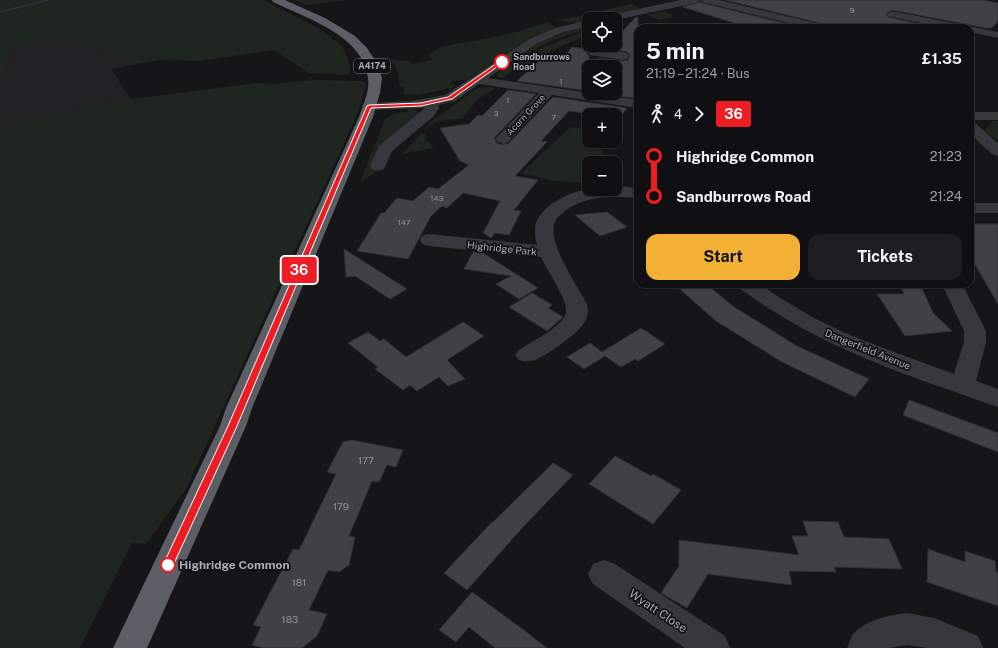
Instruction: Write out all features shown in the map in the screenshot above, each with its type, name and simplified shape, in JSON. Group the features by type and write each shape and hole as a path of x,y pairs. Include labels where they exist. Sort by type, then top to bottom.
{"highway":[{"name":"A4174","path":"130,648 233,426 369,106 375,79 373,68 368,56 359,46 345,35 277,0"}],"street":[{"path":"622,13 636,8 658,8 696,0"},
{"path":"706,0 807,24"},
{"path":"636,8 648,19"},
{"path":"658,8 682,15"},
{"path":"892,14 942,24"},
{"path":"369,106 402,106 430,103 450,98 532,42 559,30 582,25"},
{"path":"974,31 998,35"},
{"path":"594,52 623,56"},
{"path":"604,60 609,54"},
{"path":"454,82 473,82 548,92 581,91 634,103"},
{"name":"Acorn Grove","path":"503,139 548,92"},
{"path":"378,166 385,149 393,140 429,113 432,108 430,103"},
{"path":"974,116 998,116"},
{"path":"974,130 998,151"},
{"name":"Highridge Park","path":"527,354 572,325 577,312 574,302 550,252 544,232 546,221 563,203 580,197 612,191 634,193"},
{"path":"974,208 998,208"},
{"name":"Highridge Park","path":"429,240 458,235 550,252"},
{"name":"Dangerfield Avenue","path":"751,288 772,303 799,319 850,343 998,398"},
{"path":"954,288 975,331 975,342 963,385"},
{"name":"Wyatt Close","path":"604,574 713,648"},
{"path":"864,648 869,641 891,630 922,630 966,648"}],"shaded area":[{"path":"0,0 265,0 327,34 344,50 351,70 348,75 309,73 274,50 199,61 160,60 137,64 64,35 9,48 8,63 0,78"},
{"path":"294,0 349,0 306,5"},
{"path":"631,4 637,6 638,9 622,13 597,12"},
{"path":"664,11 675,16 660,20 647,15"},
{"path":"582,15 582,22 554,20"},
{"path":"547,22 556,27 555,29 523,43 503,56 499,56 495,59 498,59 466,80 452,81 449,84 455,84 455,86 451,88 418,95 404,94 404,88 400,86 396,67 390,60 410,61 412,64 433,60 428,55 433,51 448,45 505,35"},
{"path":"582,27 582,30 551,41 508,64 537,43 561,33"},
{"path":"582,33 582,37 556,48 526,67 515,68 501,79 497,76 497,73 543,47"},
{"path":"64,35 137,64 111,69 131,99 0,126 0,78 8,63 9,48"},
{"path":"314,80 360,81 366,83 361,104 351,128 186,489 146,544 132,543 80,648 0,648 0,126 131,99 256,83 272,84"},
{"path":"492,87 495,89 478,99 462,119 444,120 424,127 477,88"},
{"path":"407,109 414,109 421,114 390,138 381,168 360,183 385,119 396,113 407,112"},
{"path":"993,121 998,121 998,141 985,131"},
{"path":"571,127 582,128 582,148 603,148 602,156 582,156 582,183 554,181 521,173"},
{"path":"426,133 425,139 434,148 402,154 421,134"}],"building":[{"path":"725,0 982,0 998,3 998,21 992,28 892,10 886,14 888,17 920,24 824,24"},
{"path":"700,2 788,24 737,24 683,7"},
{"path":"636,17 638,17 638,24 634,24 633,98 622,96 622,61 628,60 630,55 627,52 622,51 622,32"},
{"path":"572,47 582,48 582,52 587,52 589,60 582,60 582,90 517,81 543,57 561,60"},
{"path":"598,58 615,60 596,60"},
{"path":"508,90 536,94 494,138 497,143 502,145 509,143 553,97 627,108 622,115 622,108 582,108 582,113 569,111 541,141 547,142 515,176 538,180 514,210 521,211 509,235 495,233 491,238 483,233 500,201 463,193 447,208 442,206 431,216 408,259 357,251 381,213 384,213 397,198 413,201 429,187 438,189 469,165 460,161 440,128 469,124 478,115 482,116"},
{"path":"607,212 627,227 600,236 575,215"},
{"path":"974,224 998,224 998,304 974,263"},
{"path":"344,249 407,289 390,299 355,276 346,277"},
{"path":"473,252 483,253 538,288 519,299 496,284 511,276 464,269"},
{"path":"679,288 711,288 734,307 797,346 869,379 855,397 782,362 716,321"},
{"path":"901,288 922,288 933,313 952,331 905,336 877,294 904,294"},
{"path":"532,293 552,305 548,308 563,317 547,331 509,307"},
{"path":"463,322 484,336 447,360 465,379 448,386 439,377 417,391 410,385 403,390 375,369 378,367 348,343 368,332 380,341 384,339 406,357"},
{"path":"641,328 665,344 638,361 635,359 621,367 605,356 584,369 567,357 590,343 602,352"},
{"path":"909,400 998,433 998,452 903,415"},
{"path":"352,440 403,450 396,467 387,465 379,482 372,481 349,536 355,537 349,565 339,572 328,570 309,610 327,614 317,636 302,648 264,648 252,645 261,627 253,625 293,549 299,550 336,474 327,472 343,442"},
{"path":"615,456 651,476 653,474 681,490 653,524 589,484"},
{"path":"553,463 573,475 523,527 467,590 444,573 492,522"},
{"path":"803,521 838,522 844,537 889,539 902,569 834,567 836,572 789,571 792,585 708,574 687,608 661,593 679,566 679,540 799,555 792,536 808,536"},
{"path":"928,549 965,562 965,551 995,561 996,572 998,572 998,606 927,582"},
{"path":"472,592 547,648 495,648 469,627 456,642 439,630"}],"waterway":[{"path":"0,12 49,0"}],"bus line":[{"name":"36","path":"168,565 233,426 239,408 366,117 369,106 402,106 430,103 450,98 502,62"}],"place":[{"name":"Sandburrows Road","path":"502,62"},
{"name":"Highridge Common","path":"168,565"}]}
